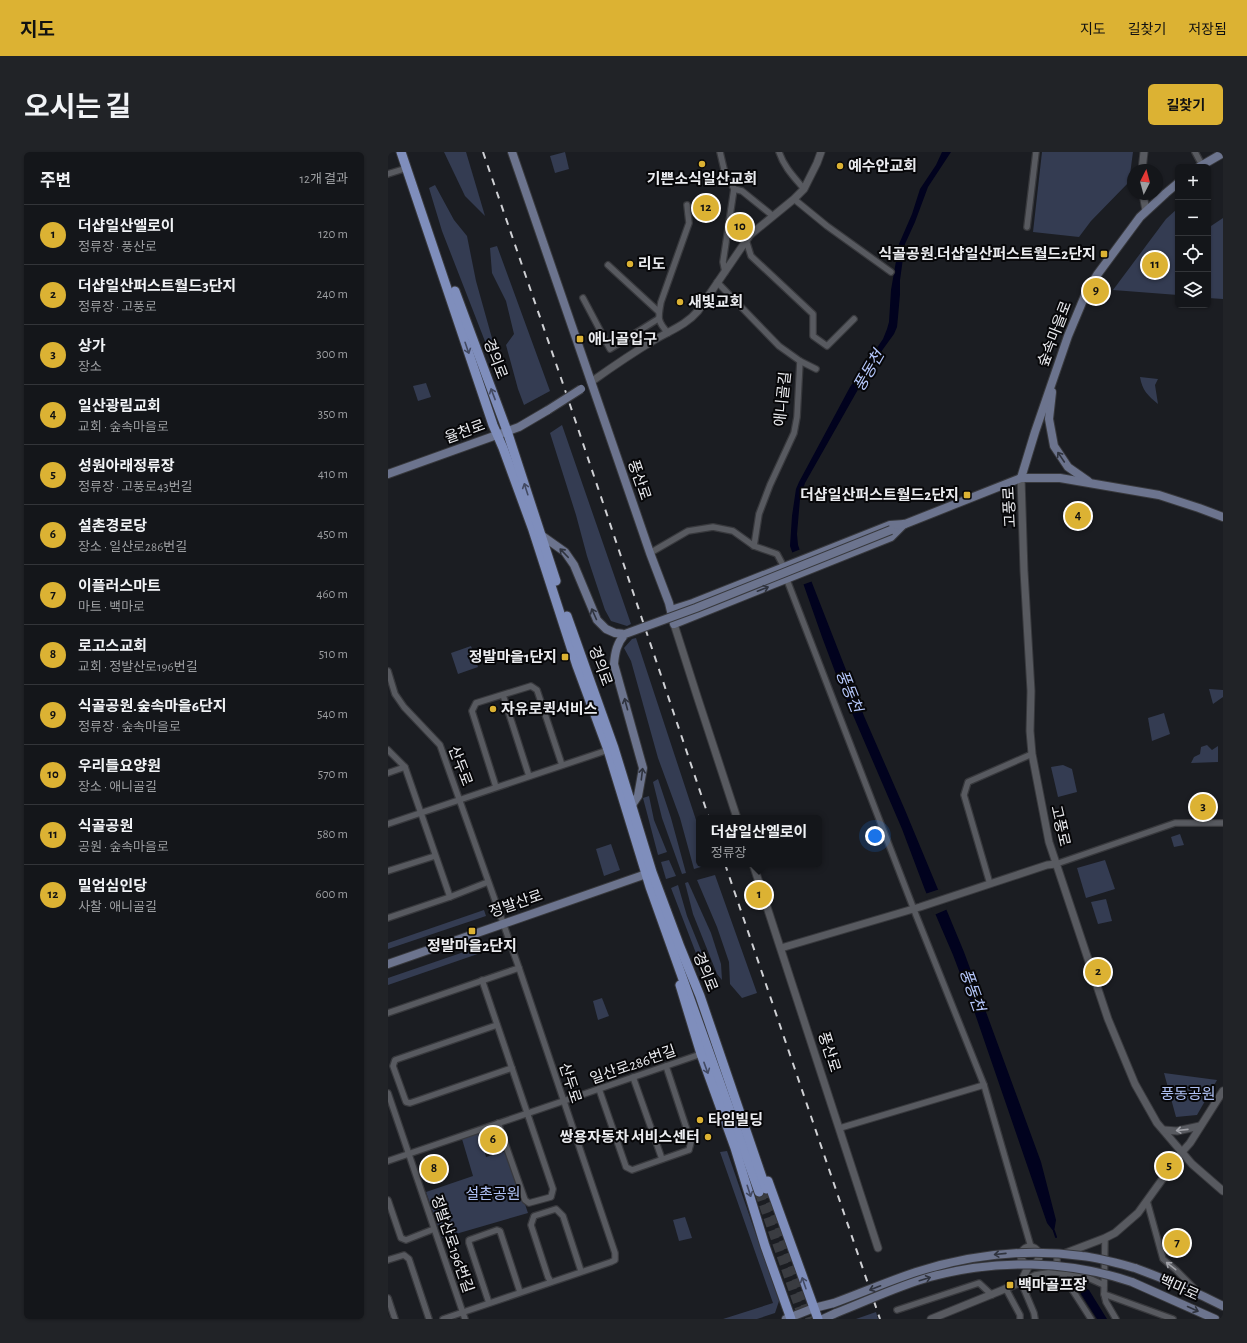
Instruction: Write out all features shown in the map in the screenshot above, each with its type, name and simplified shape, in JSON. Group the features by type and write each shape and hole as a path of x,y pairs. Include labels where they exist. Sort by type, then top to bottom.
{"main road":[{"name":"경의로","path":"401,152 497,434 533,530 577,666 608,750 649,873 762,1191"},
{"name":"경의로","path":"407,152 457,298 507,431 563,605 614,748 632,805 649,873"},
{"name":"풍산로","path":"512,152 671,610 674,624"},
{"path":"1204,164 1223,153"},
{"name":"숲속마을로","path":"1021,478 1055,372 1086,293 1097,275 1140,217 1175,186"},
{"path":"1055,372 1048,419 1054,446 1068,467 1090,482"},
{"name":"율천로","path":"388,474 519,427 591,382"},
{"path":"632,805 638,796 643,768 614,664 615,652 619,641 625,634 696,608 1021,478 1060,478 1158,495 1223,517"},
{"path":"671,610 890,525 904,524"},
{"path":"674,624 891,537 904,524"},
{"path":"541,535 565,552 574,565 597,620 606,629 625,634"},
{"name":"정발산로","path":"388,964 649,873"},
{"path":"814,1308 789,1318 735,1148 701,1054 675,970 677,949 687,955 724,1047 771,1189 818,1319"},
{"name":"백마로","path":"814,1308 834,1303 916,1272 981,1256 1018,1252 1049,1252 1083,1256 1135,1268 1199,1293 1223,1306"},
{"name":"백마로","path":"823,1319 929,1277 982,1267 1021,1264 1048,1265 1108,1274 1132,1282 1215,1319"}],"street":[{"path":"720,152 724,169 734,189 723,262 724,272"},
{"path":"779,152 788,171 804,189"},
{"path":"591,382 655,339 668,333 691,318 698,311 746,240 804,189 821,152"},
{"path":"1027,226 1036,152"},
{"path":"1143,164 1144,152"},
{"path":"1194,152 1199,164"},
{"path":"388,174 407,168"},
{"path":"734,189 742,191 772,216"},
{"path":"794,199 827,226 891,272"},
{"path":"1144,200 1146,211"},
{"path":"668,333 660,324 658,316 661,302 689,223 687,205"},
{"path":"746,240 751,256 813,314 813,336 826,346 854,319"},
{"path":"608,265 658,316"},
{"name":"애니골길","path":"717,282 779,346 800,361 798,417 794,433 770,485 759,514 754,546"},
{"path":"583,298 610,349 658,316"},
{"path":"800,361 816,369"},
{"name":"고풍로","path":"1021,478 1031,691 1030,731 1032,754 1049,842 1111,1026 1135,1084 1157,1122 1192,1164 1223,1191"},
{"path":"650,553 688,531 713,527 733,531 754,546 777,554 786,566"},
{"path":"790,578 914,908 984,1085 1031,1248"},
{"name":"풍산로","path":"674,624 737,815"},
{"name":"산두로","path":"388,671 395,694 440,745 519,968 615,1253 615,1260 443,1319"},
{"path":"496,787 472,711 476,703 532,686 537,690 562,765"},
{"path":"503,695 529,776"},
{"path":"388,750 405,767 422,812 450,897"},
{"path":"388,824 608,750"},
{"path":"990,884 964,795 968,782 1032,754"},
{"path":"388,773 405,767"},
{"path":"781,948 923,906 1056,864 1175,823 1223,823"},
{"path":"388,871 436,856"},
{"name":"풍산로","path":"754,867 878,1248"},
{"path":"388,918 450,897 488,882"},
{"path":"388,1013 519,968"},
{"path":"482,980 553,1189 551,1197 530,1203 525,1200 498,1123"},
{"path":"497,1025 395,1060 393,1066 406,1102 410,1102 512,1068"},
{"name":"일산로286번길","path":"388,1161 701,1054"},
{"path":"598,1089 626,1167 632,1170 689,1150 691,1142 666,1066"},
{"path":"633,1077 662,1159"},
{"path":"840,1128 984,1085"},
{"path":"1039,1255 1057,1256 1105,1238 1115,1233 1138,1214 1190,1143 1223,1091"},
{"name":"정발산로196번길","path":"388,1093 463,1312"},
{"path":"1164,1130 1177,1131 1200,1126"},
{"path":"388,1200 401,1238 406,1240 434,1229"},
{"path":"1147,1201 1163,1259 1199,1293"},
{"path":"551,1282 531,1225 534,1216 556,1209 562,1216 581,1271"},
{"path":"490,1302 469,1240 497,1230 500,1231 520,1292"},
{"path":"1105,1238 1104,1294 1106,1302 1116,1319"},
{"path":"1029,1266 1024,1263 1021,1254 1025,1249 1031,1248 1036,1250 1039,1255 1037,1262 1029,1266 1021,1282 1035,1319"},
{"path":"388,1260 404,1255 409,1259 429,1319"},
{"path":"1057,1256 1057,1264 1061,1273 1091,1319"},
{"path":"931,1319 992,1295 1035,1275 1053,1272 1082,1276 1104,1285"},
{"path":"897,1310 979,1283 992,1295"},
{"path":"1006,1289 1020,1315 1020,1319"},
{"path":"1104,1294 1173,1319"},
{"path":"388,1298 395,1319"},
{"path":"463,1312 465,1319"}],"green space":[{"path":"444,152 466,152 485,216 465,196"},
{"path":"565,152 569,169 555,173 550,156"},
{"path":"1042,152 1133,152 1131,164 1127,164 1127,184 1091,221 1079,237 1033,232"},
{"path":"435,185 454,220 467,236 476,281 495,349 495,367 442,231 429,188"},
{"path":"1175,211 1175,295 1113,290 1166,219"},
{"path":"1223,218 1223,299 1211,298 1211,226"},
{"path":"497,246 550,391 524,405 506,345 514,334 506,301 492,273 490,248"},
{"path":"1140,377 1158,379 1155,385 1158,404 1151,398 1142,386"},
{"path":"426,383 431,397 418,401 413,386"},
{"path":"562,425 631,624 627,626 611,621 605,610 587,556 576,515 550,433"},
{"path":"636,638 696,820 696,867 701,867 694,869 680,818 658,758 631,661 624,648 632,639"},
{"path":"471,646 478,667 458,674 451,653"},
{"path":"1209,689 1223,690 1223,697 1213,704"},
{"path":"1164,713 1170,734 1152,741 1148,718"},
{"path":"1207,745 1212,750 1218,746 1218,762 1191,763 1194,757 1200,754 1201,747"},
{"path":"1063,765 1072,769 1077,792 1058,797 1051,767"},
{"path":"658,779 671,818 686,873 682,874 662,818 653,782"},
{"path":"649,796 654,820 667,852 658,855 643,798"},
{"path":"1180,834 1184,845 1174,847 1171,837"},
{"path":"611,844 620,870 604,876 596,849"},
{"path":"669,860 676,876 666,879 661,862"},
{"path":"1105,860 1115,889 1086,898 1077,868"},
{"path":"715,875 757,993 742,998 730,984 729,962 717,927 697,880"},
{"path":"688,882 711,933 721,964 722,980 717,974 693,914 685,883"},
{"path":"678,885 687,916 713,980 707,982 671,888"},
{"path":"1106,899 1112,921 1098,924 1091,902"},
{"path":"484,910 486,916 388,949 388,943"},
{"path":"493,942 495,948 388,985 388,978"},
{"path":"602,998 609,1016 598,1020 593,1001"},
{"name":"풍동공원","path":"1164,1073 1217,1080 1197,1115 1176,1117"},
{"name":"설촌공원","path":"480,1133 486,1157 507,1151 528,1213 442,1238 426,1192 473,1176 462,1139"},
{"path":"727,1151 779,1301 775,1313 757,1319 723,1319 773,1303 720,1152"},
{"path":"685,1217 692,1238 679,1241 673,1220"},
{"path":"876,1312 878,1319 856,1319"}],"water":[{"path":"942,152 951,152 928,187 905,244 900,280 897,327 894,334 873,363 805,483 800,499 797,534 798,545 864,716 964,952 1041,1162 1056,1220 1054,1232 1047,1223 972,1005 953,955 925,890 902,829 840,685 790,546 796,489 850,387 883,339 889,322 891,290 899,244 912,214 920,189 936,165"},
{"path":"1080,1284 1089,1290 1107,1319 1097,1319 1081,1294"}],"pier":[{"path":"801,549 813,581 802,585 791,553"},
{"path":"940,889 948,909 934,915 925,894"}],"waterway":[{"name":"풍동천","path":"1054,1231 1056,1237"},
{"name":"풍동천","path":"1078,1279 1081,1285"}],"tunnel":[{"path":"766,1189 810,1319"},
{"path":"759,1192 803,1319"}],"railway":[{"path":"483,152 562,381 708,815"},
{"path":"726,867 880,1319"}],"place":[{"name":"기쁜소식일산교회","path":"702,164"},
{"name":"예수안교회","path":"840,166"},
{"name":"밀엄심인당","path":"706,208"},
{"name":"우리들요양원","path":"740,227"},
{"name":"식골공원.더샵일산퍼스트월드2단지","path":"1104,254"},
{"name":"리도","path":"630,264"},
{"name":"식골공원","path":"1155,265"},
{"name":"식골공원.숲속마을6단지","path":"1096,291"},
{"name":"새빛교회","path":"680,302"},
{"name":"애니골입구","path":"580,339"},
{"name":"더샵일산퍼스트월드2단지","path":"967,495"},
{"name":"일산광림교회","path":"1078,516"},
{"name":"정발마을1단지","path":"565,657"},
{"name":"자유로퀵서비스","path":"493,709"},
{"name":"상가","path":"1203,807"},
{"name":"더샵일산엘로이","path":"759,895"},
{"name":"정발마을2단지","path":"472,931"},
{"name":"더샵일산퍼스트월드3단지","path":"1098,972"},
{"name":"타임빌딩","path":"700,1120"},
{"name":"쌍용자동차 서비스센터","path":"708,1137"},
{"name":"설촌경로당","path":"493,1140"},
{"name":"성원아래정류장","path":"1169,1166"},
{"name":"로고스교회","path":"434,1169"},
{"name":"이플러스마트","path":"1177,1243"},
{"name":"백마골프장","path":"1010,1285"}]}
